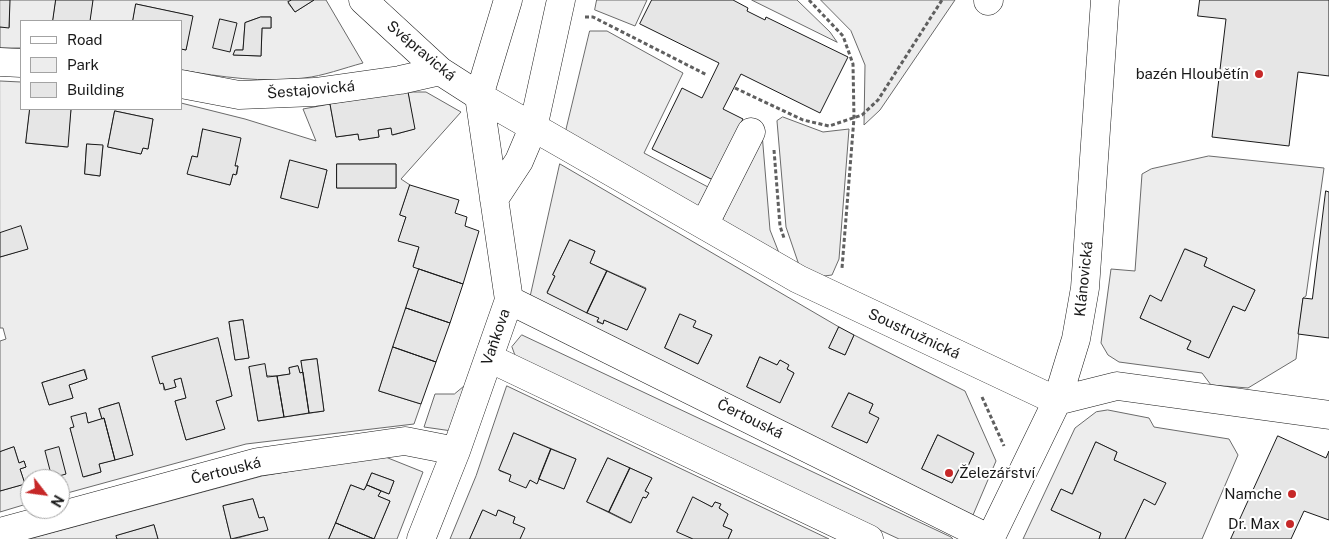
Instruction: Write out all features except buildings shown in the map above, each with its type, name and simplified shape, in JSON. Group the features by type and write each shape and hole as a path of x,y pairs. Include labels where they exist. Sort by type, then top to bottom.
{"street":[{"name":"Svépravická","path":"363,0 440,71 534,128"},
{"path":"479,96 508,0"},
{"name":"Klánovická","path":"990,539 1056,401 1076,339 1086,288 1105,0"},
{"path":"494,199 519,161 534,128 559,9"},
{"path":"0,62 20,64"},
{"name":"Šestajovická","path":"182,84 239,95 315,92 400,80 440,71"},
{"name":"Vaňkova","path":"421,539 456,451 509,300 479,96"},
{"name":"Soustružnická","path":"534,128 798,279 1056,401"},
{"path":"704,226 762,137"},
{"name":"Čertouská","path":"509,300 990,539"},
{"path":"489,358 869,539"},
{"path":"1056,401 1117,386 1329,416"},
{"name":"Čertouská","path":"0,532 258,462 405,441 456,451"}],"path":[{"path":"809,0 843,36 853,64 854,118 840,299"},
{"path":"735,88 803,120 829,126 862,115 878,100 942,0"},
{"path":"559,9 593,17 708,75"},
{"path":"771,105 772,114"},
{"path":"762,137 780,226 798,279"},
{"path":"965,358 1019,479"}],"green space":[{"path":"10,0 56,0 53,20 20,20 20,48 0,48 0,27 9,27"},
{"path":"93,0 292,0 288,3 295,12 314,0 326,0 363,63 319,76 273,80 227,77 182,70 182,49 186,50 192,16 136,4 133,20 90,20","holes":["261,17 271,17 271,28 262,28 261,56 234,55 236,50 243,50 245,23"]},
{"path":"597,0 647,0 635,26 595,10"},
{"path":"752,0 797,0 830,32 837,42"},
{"path":"821,0 955,0 880,110 864,125 865,65 851,31"},
{"path":"590,31 607,31 683,73 644,153 708,187 698,209 565,135"},
{"path":"0,81 20,82 20,110 30,110 26,143 67,147 71,110 182,110 182,103 245,119 316,141 303,109 330,104 336,137 358,134 359,140 379,137 378,130 391,128 393,135 414,129 408,92 426,92 461,112 401,179 410,185 400,215 406,217 399,240 419,247 413,266 419,269 379,391 421,404 414,424 246,444 70,492 70,469 20,469 26,467 24,461 19,463 14,447 0,452 0,341 6,339 3,328 0,328 0,257 27,249 0,233","holes":["115,111 153,119 148,149 143,148 141,154 108,147","203,129 235,166 238,166 237,174 233,174 230,185 188,174 192,156 197,157","87,144 103,146 100,176 85,174","290,161 327,170 318,207 281,198","337,164 396,164 396,188 337,188","243,320 249,358 235,360 229,322","218,339 232,396 216,401 224,429 186,440 175,401 186,398 181,378 174,380 176,387 164,390 163,383 160,383 153,357","317,359 324,411 258,421 249,367 265,375 273,376 290,374 289,368 298,366 300,373 303,372 301,361","85,370 87,379 69,385 73,398 49,405 42,383","119,403 133,455 99,464 101,472 84,477 70,428 74,427 86,413 88,423 102,419 99,409"]},
{"path":"783,117 823,132 849,129 839,259 832,275 816,277 800,268 786,227 777,121"},
{"path":"762,133 770,230 781,258 720,226"},
{"path":"1209,156 1324,168 1306,296 1303,298 1296,359 1248,388 1211,385 1202,373 1119,362 1108,355 1101,343 1111,269 1135,271 1142,174 1151,169","holes":["1186,249 1207,258 1204,266 1255,290 1245,311 1233,306 1209,358 1187,349 1191,341 1140,318 1150,296 1161,301"]},
{"path":"560,164 839,327 829,348 845,355 854,335 965,391 996,461 973,515 535,308 529,303","holes":["570,240 595,251 590,263 646,288 627,330 604,320 603,324 597,322 599,318 547,292 555,276 553,275","680,315 693,327 712,335 698,364 665,348","760,357 777,365 780,360 788,365 787,369 794,373 780,402 747,387","849,393 873,404 869,413 878,418 867,443 833,427","938,435 974,453 968,466 962,463 952,483 922,469"]},
{"path":"522,335 953,539 899,539 517,361 512,347"},
{"path":"468,383 452,431 424,427 435,394 454,394"},
{"path":"507,386 829,539 728,539 732,530 723,526 728,514 719,508 720,504 715,502 712,507 694,498 677,531 693,539 520,539 524,528 513,523 515,517 499,510 496,516 482,511 470,539 450,539 476,476","holes":["514,433 576,459 564,489 539,479 537,483 530,480 526,487 511,475 500,471","608,458 652,478 645,491 648,493 646,498 642,497 630,523 587,502"]},
{"path":"1108,410 1149,418 1154,427 1229,439 1238,455 1202,539 1125,539 1144,499 1155,504 1165,483 1114,460 1117,452 1096,442 1072,494 1061,489 1051,510 1101,533 1099,539 1023,539 1075,428 1096,412"},
{"path":"383,456 423,472 397,539 374,539 390,501 378,496 381,491 389,494 394,481 372,473 364,490 351,485 329,539 234,539 267,530 264,517 259,518 253,499 223,506 231,539 158,539 154,525 117,536 117,539 29,539 262,476"},
{"path":"20,485 20,506 0,512 0,491"}],"place":[{"name":"bazén Hloubětín","path":"1259,74"},
{"name":"Železářství","path":"949,473"},
{"name":"Namche","path":"1292,494"},
{"name":"Dr. Max","path":"1290,524"}]}
